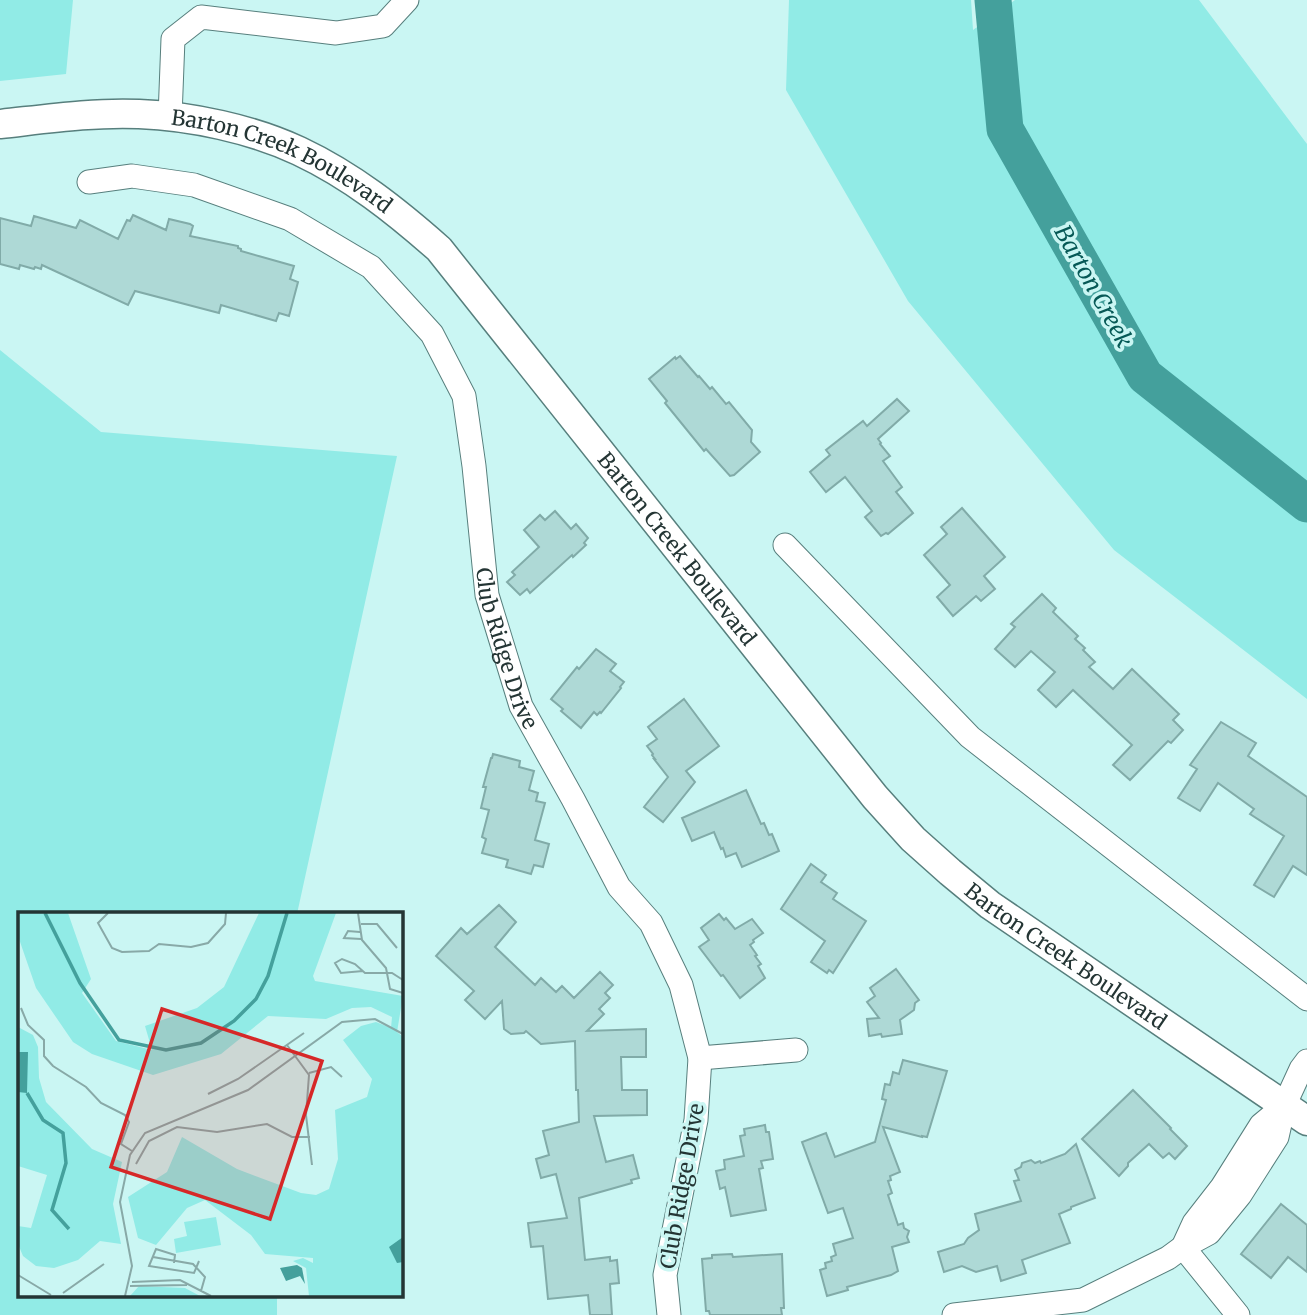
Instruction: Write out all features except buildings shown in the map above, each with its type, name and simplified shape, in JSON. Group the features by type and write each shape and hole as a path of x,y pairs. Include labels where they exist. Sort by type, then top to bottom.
{"street":[{"path":"170,117 173,39 201,17 336,33 383,26 407,0"},
{"name":"Barton Creek Boulevard","path":"0,124 86,115 138,114 216,124 298,151 340,173 405,219 439,249 874,797 913,839 990,905 1296,1114"},
{"name":"Club Ridge Drive","path":"89,182 132,176 194,185 289,219 371,267 432,334 464,396 487,596 521,706 619,887 651,923 681,985 700,1058 696,1120 665,1275 669,1315"},
{"path":"785,545 970,737 1307,999"},
{"path":"700,1058 796,1050"},
{"path":"954,1315 1083,1300 1168,1258 1184,1247 1194,1223 1222,1186 1261,1125 1296,1114 1301,1069 1307,1061"},
{"path":"1184,1247 1238,1315"}],"shaded area":[{"path":"0,0 73,0 66,74 0,81"},
{"path":"789,0 971,0 973,30 1015,0 1199,0 1307,144 1307,699 1114,550 908,301 786,90"},
{"path":"0,350 101,432 397,456 297,912 18,912 18,1298 277,1298 277,1315 0,1315"}],"waterway":[{"name":"Barton Creek","path":"993,0 1005,129 1145,376 1307,504"}]}
